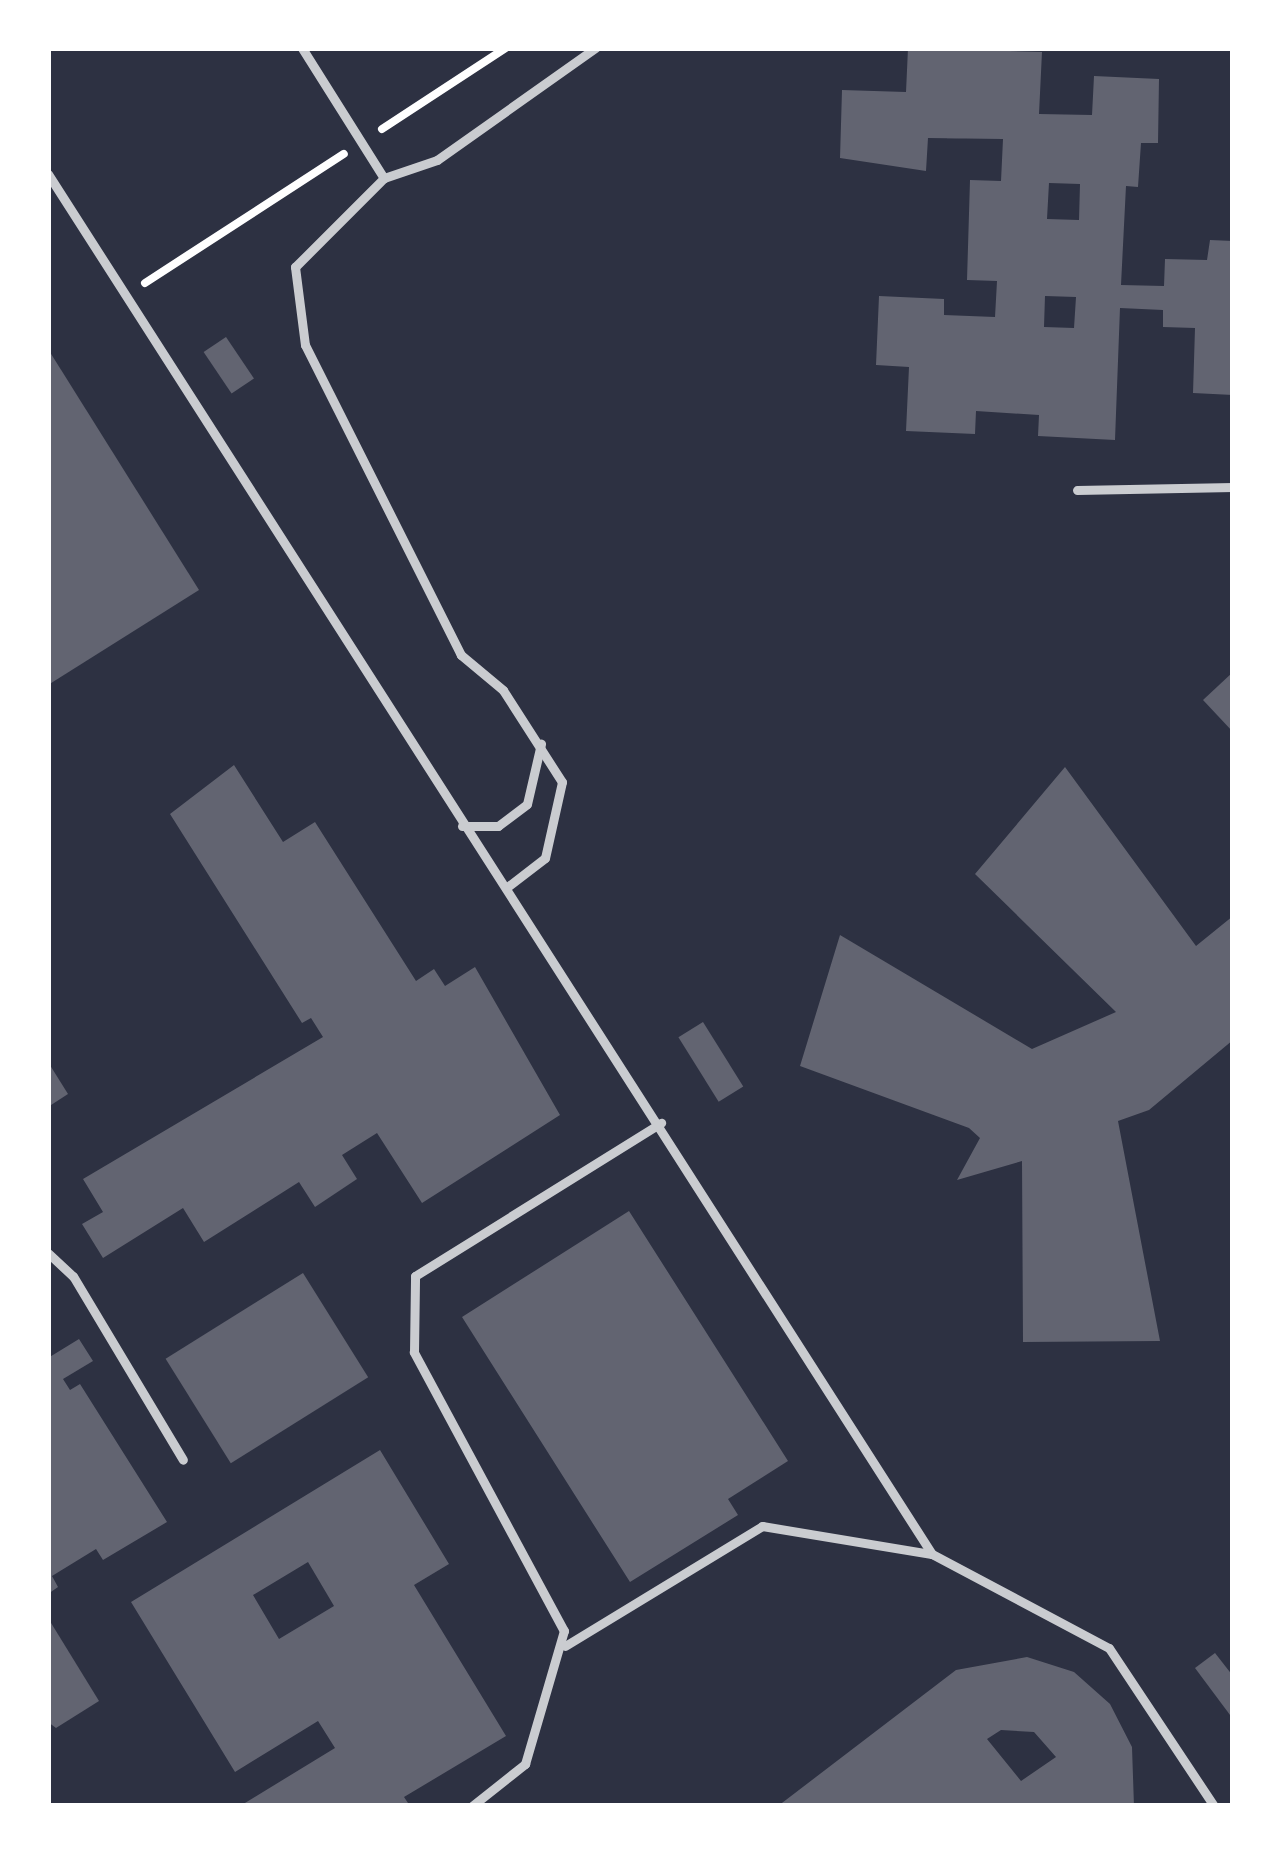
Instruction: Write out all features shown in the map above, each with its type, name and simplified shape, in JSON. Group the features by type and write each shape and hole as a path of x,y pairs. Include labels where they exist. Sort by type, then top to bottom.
{"lane":[{"path":"302,48 385,178"},
{"path":"506,888 545,858 561,825 562,782 541,739 461,655 305,345 295,267 385,178 437,160 595,48"},
{"path":"48,174 462,826 661,1123 932,1554"},
{"path":"1077,490 1233,487"},
{"path":"462,826 498,826 527,804 541,739"},
{"path":"565,1646 414,1352 409,1301 415,1276 661,1123"},
{"path":"48,1252 74,1276 183,1460"},
{"path":"472,1806 525,1764 565,1646 762,1526 932,1554 1109,1648 1214,1806"}],"path":[{"path":"151,279 204,245"}],"building":[{"path":"908,48 1042,52 1039,114 1092,115 1094,76 1159,79 1158,143 1141,143 1138,187 1126,186 1121,285 1164,286 1165,259 1207,260 1210,240 1233,241 1233,395 1193,393 1195,328 1163,327 1163,310 1120,308 1115,440 1038,436 1039,415 976,411 975,434 906,431 909,367 876,365 879,296 944,299 944,315 995,317 997,281 967,280 970,180 1001,181 1003,139 928,138 926,171 840,158 842,90 906,92","holes":["1049,183 1080,184 1079,220 1047,219","1045,296 1076,297 1074,328 1044,327"]},
{"path":"226,337 254,378 232,394 204,352"},
{"path":"48,349 199,590 48,685"},
{"path":"1233,672 1233,732 1203,700"},
{"path":"234,765 283,842 315,822 416,981 434,969 445,986 475,967 560,1115 422,1203 377,1133 342,1155 357,1179 315,1207 299,1182 204,1242 183,1208 103,1258 82,1224 103,1212 83,1179 323,1037 311,1018 302,1023 170,814"},
{"path":"1065,767 1196,946 1233,916 1233,1040 1149,1110 1118,1121 1160,1341 1023,1342 1022,1161 957,1180 980,1138 969,1128 800,1066 840,935 1032,1049 1116,1012 975,874"},
{"path":"703,1022 743,1086 719,1102 678,1037"},
{"path":"48,1062 68,1094 48,1107"},
{"path":"629,1211 788,1461 728,1499 738,1515 630,1582 462,1317"},
{"path":"303,1273 368,1377 231,1463 166,1359"},
{"path":"79,1339 93,1361 63,1379 70,1390 80,1384 167,1522 103,1560 96,1549 52,1576 58,1587 48,1594 48,1358"},
{"path":"380,1450 449,1564 414,1585 506,1736 404,1797 410,1806 240,1806 335,1748 318,1721 235,1772 131,1602","holes":["308,1562 334,1606 279,1639 253,1595"]},
{"path":"48,1618 99,1701 56,1728 48,1722"},
{"path":"1215,1653 1233,1676 1233,1719 1195,1668"},
{"path":"1027,1657 1074,1672 1110,1704 1132,1747 1134,1806 778,1806 956,1670","holes":["1001,1730 1034,1732 1056,1757 1021,1781 987,1739"]}]}
